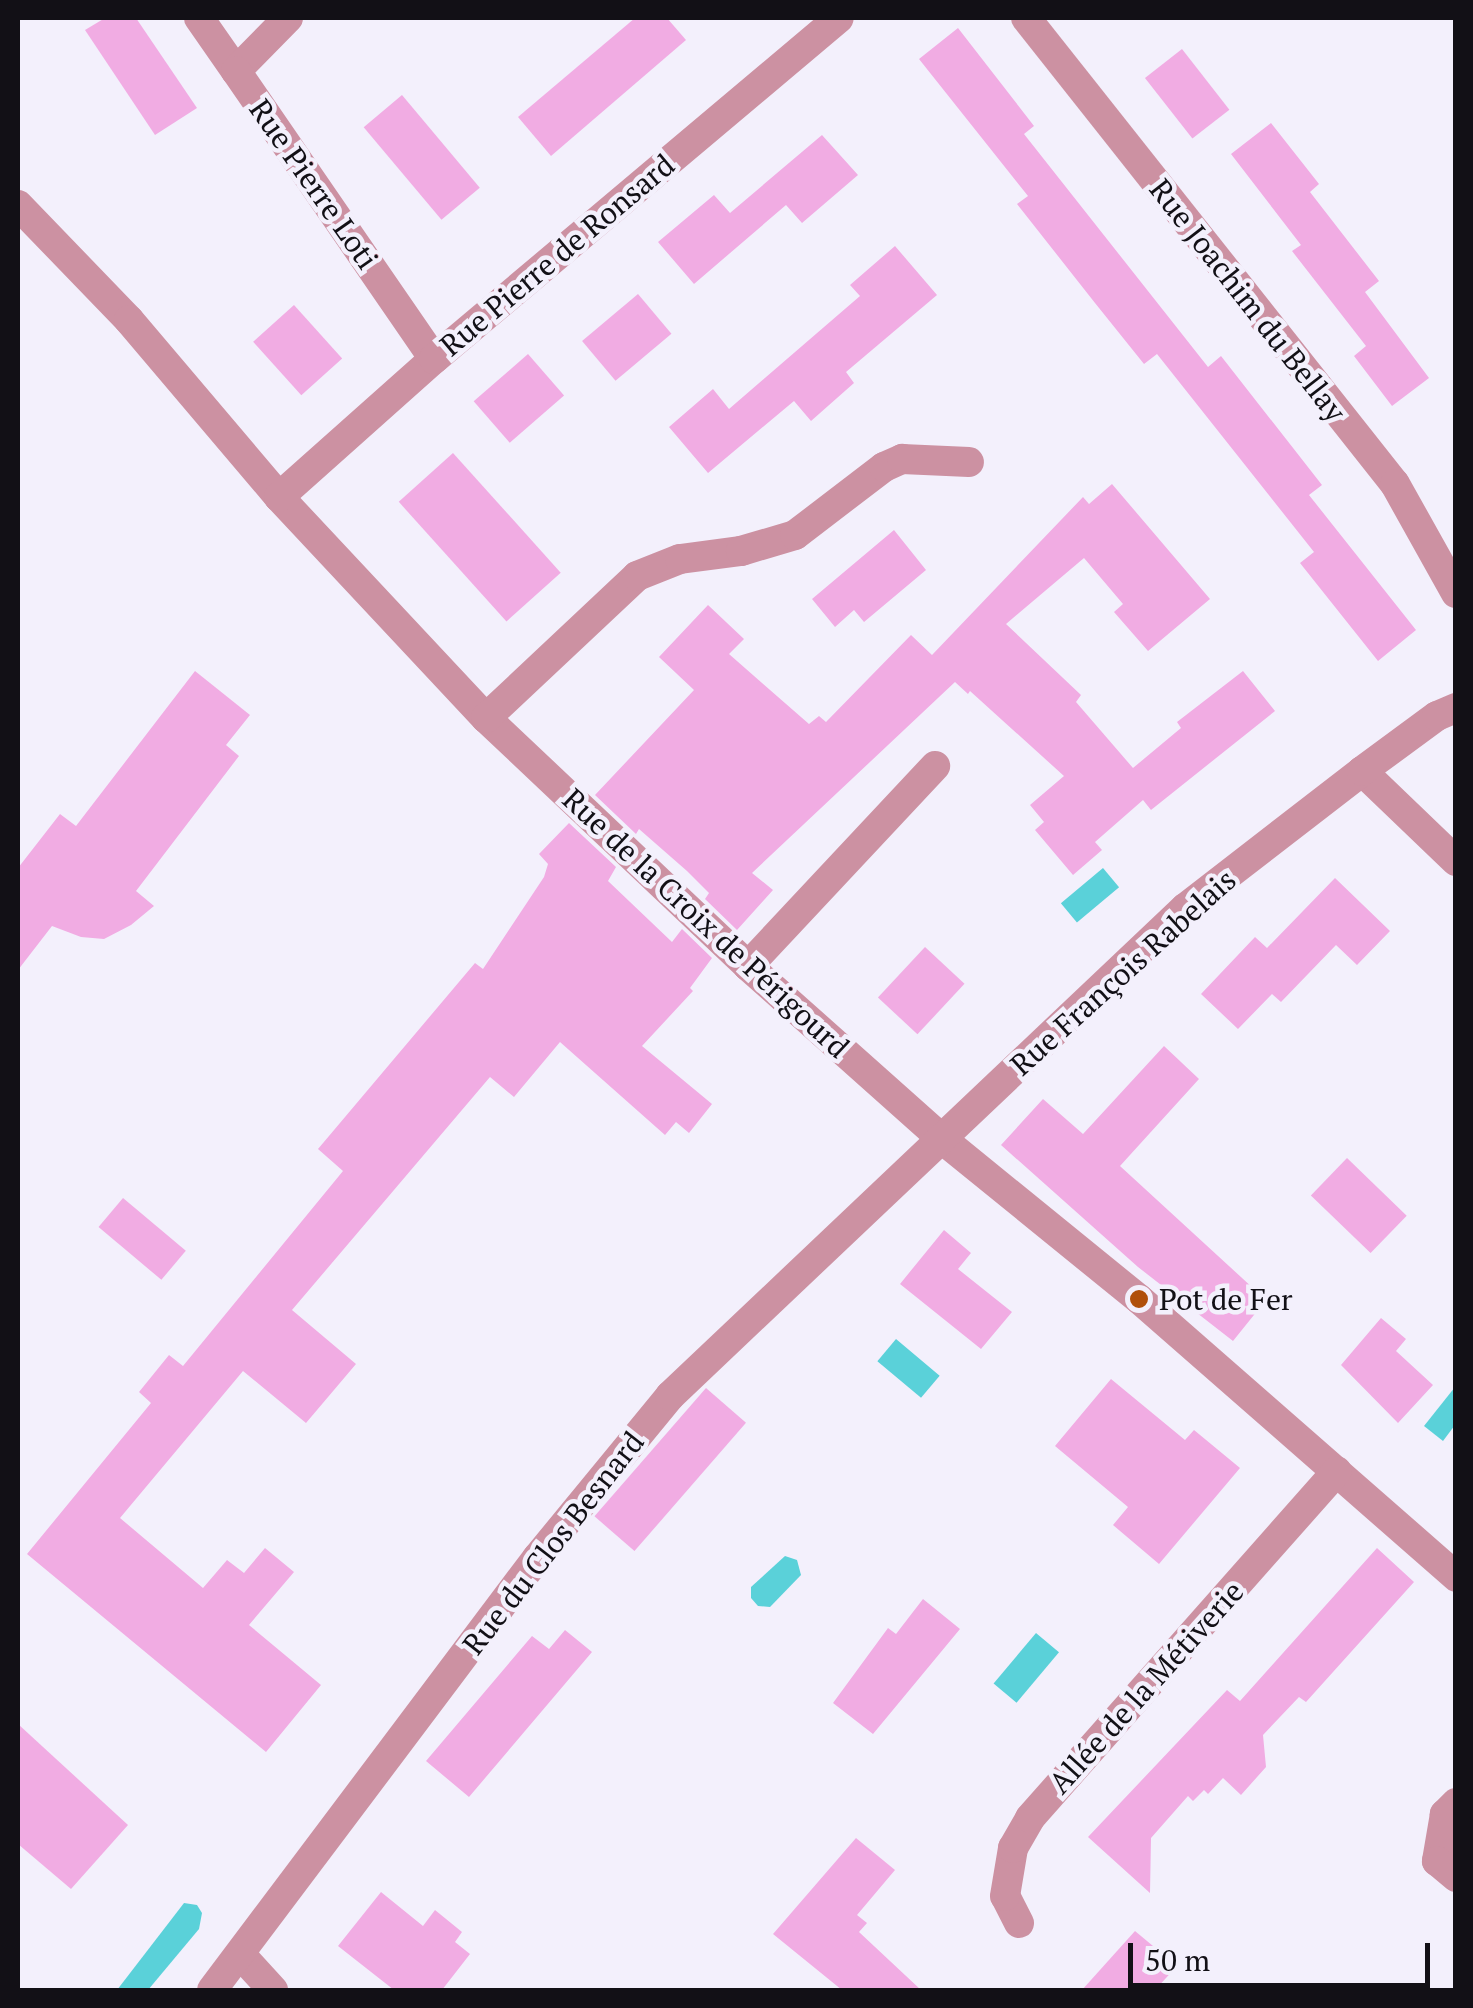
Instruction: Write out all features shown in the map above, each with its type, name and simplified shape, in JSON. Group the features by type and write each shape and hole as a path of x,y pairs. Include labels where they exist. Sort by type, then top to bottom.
{"street":[{"path":"200,18 236,71"},
{"name":"Rue Pierre Loti","path":"288,18 236,71 434,360"},
{"name":"Rue Pierre de Ronsard","path":"279,497 434,360 839,18"},
{"name":"Rue Joachim du Bellay","path":"1026,18 1395,484 1456,593"},
{"name":"Rue de la Croix de Périgourd","path":"18,205 130,320 279,497 486,718 748,966 942,1139 1139,1299 1456,1578"},
{"path":"486,718 637,576 680,559 741,551 795,535 884,467 902,458 970,462"},
{"name":"Rue François Rabelais","path":"942,1139 1185,908 1362,771 1437,716 1456,708"},
{"path":"748,966 935,766"},
{"path":"1362,771 1456,862"},
{"name":"Rue du Clos Besnard","path":"212,1990 537,1558 670,1396 942,1139"},
{"name":"Allée de la Métiverie","path":"1019,1923 1005,1896 1014,1848 1030,1818 1337,1471"},
{"path":"1456,1803 1445,1814 1437,1861 1456,1877"},
{"path":"240,1954 272,1990"}],"water":[{"path":"1103,868 1119,887 1077,923 1061,903"},
{"path":"896,1339 940,1376 921,1398 877,1361"},
{"path":"1455,1387 1455,1425 1443,1441 1424,1426"},
{"path":"785,1556 797,1560 801,1575 770,1607 758,1606 751,1598 751,1587"},
{"path":"1036,1633 1059,1652 1017,1703 994,1684"},
{"path":"184,1903 197,1905 202,1913 199,1929 148,1990 117,1990"}],"building":[{"path":"105,18 136,18 197,108 155,135 85,30"},
{"path":"635,18 667,18 686,40 551,156 518,117"},
{"path":"958,28 1034,126 1024,134 1208,367 1221,356 1322,485 1309,495 1416,630 1378,661 1300,563 1314,552 1157,354 1144,364 1095,303 1017,204 1028,196 919,59"},
{"path":"1182,49 1229,110 1192,139 1145,78"},
{"path":"402,95 480,188 441,220 364,127"},
{"path":"1271,123 1319,184 1310,192 1379,281 1365,292 1429,378 1392,406 1354,356 1366,346 1292,251 1301,245 1231,154"},
{"path":"822,135 858,175 802,223 786,205 694,284 658,242 714,195 730,213"},
{"path":"895,246 937,295 846,372 854,383 811,421 794,401 708,473 669,427 713,389 729,409 860,296 850,285"},
{"path":"638,294 671,334 616,381 582,341"},
{"path":"294,305 342,359 301,395 253,342"},
{"path":"528,354 564,396 510,443 474,401"},
{"path":"453,453 561,573 506,621 399,502"},
{"path":"1112,484 1210,599 1148,651 1114,612 1123,604 1084,558 1006,624 1081,695 1076,702 1133,768 1181,728 1177,722 1243,671 1275,711 1151,810 1143,800 1095,842 1102,850 1073,875 1035,830 1044,822 1030,805 1064,776 955,682 752,873 773,890 737,930 705,899 709,893 687,871 639,829 636,834 595,795 694,690 659,657 708,605 744,639 729,654 809,724 819,716 826,722 911,635 932,655 1083,497 1089,504"},
{"path":"894,530 926,570 864,622 854,610 835,627 812,599"},
{"path":"195,671 250,715 226,745 239,756 136,891 154,906 131,925 104,939 81,937 52,926 18,970 18,868 60,814 76,826"},
{"path":"569,823 616,867 608,881 672,942 682,929 712,958 690,988 693,991 642,1046 712,1104 689,1133 676,1122 665,1135 560,1042 514,1097 490,1077 292,1310 356,1364 306,1423 243,1371 120,1518 203,1588 227,1560 244,1573 265,1548 294,1572 249,1625 321,1685 266,1752 27,1554 151,1403 139,1392 169,1355 183,1366 343,1171 318,1149 475,963 483,969 544,877 548,864 539,854"},
{"path":"1335,878 1390,931 1357,965 1336,945 1281,1002 1272,994 1238,1029 1201,994 1255,937 1267,948"},
{"path":"925,947 964,984 917,1034 878,997"},
{"path":"1164,1046 1199,1079 1120,1166 1266,1300 1233,1341 1138,1267 1001,1145 1043,1099 1083,1134"},
{"path":"1347,1158 1407,1216 1371,1253 1311,1195"},
{"path":"123,1198 186,1251 161,1280 99,1227"},
{"path":"944,1230 971,1253 958,1269 1012,1312 981,1349 900,1284"},
{"path":"1381,1318 1406,1339 1396,1351 1433,1385 1398,1423 1341,1365"},
{"path":"1111,1379 1185,1440 1194,1430 1240,1468 1159,1564 1113,1525 1128,1507 1055,1446"},
{"path":"706,1388 746,1423 634,1551 594,1516"},
{"path":"1377,1548 1414,1582 1306,1702 1299,1697 1263,1735 1266,1767 1241,1795 1223,1778 1208,1794 1204,1790 1193,1801 1188,1796 1151,1838 1150,1893 1088,1837 1227,1690 1240,1701"},
{"path":"923,1599 960,1629 873,1734 833,1703 888,1628 896,1634"},
{"path":"565,1630 592,1652 469,1797 426,1761 532,1636 549,1649"},
{"path":"18,1724 128,1825 71,1889 18,1844"},
{"path":"856,1838 895,1870 857,1915 867,1923 859,1932 921,1990 842,1990 773,1934"},
{"path":"381,1892 423,1926 435,1910 462,1932 455,1942 470,1954 442,1990 394,1990 338,1946"},
{"path":"1135,1931 1177,1966 1155,1990 1082,1990"}],"place":[{"name":"Pot de Fer","path":"1139,1299"}]}
